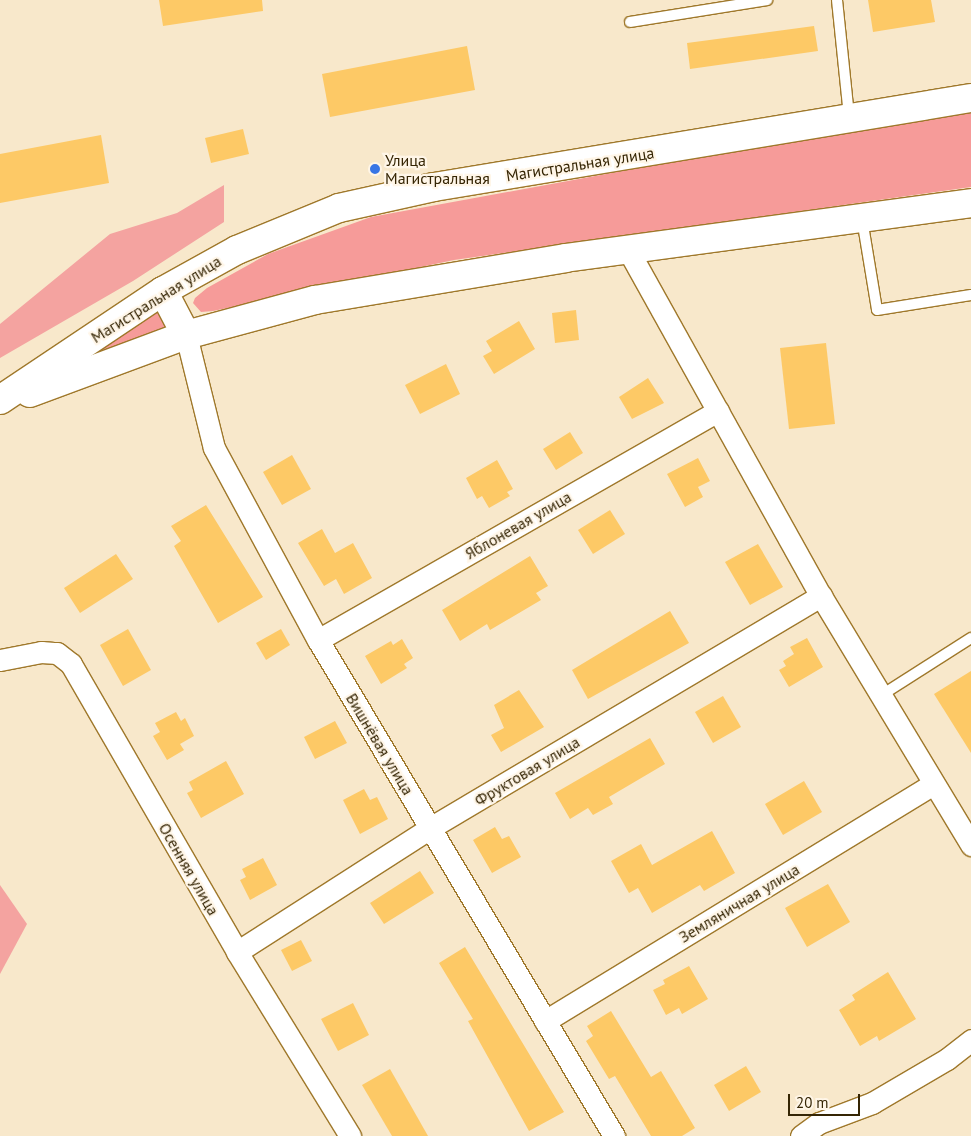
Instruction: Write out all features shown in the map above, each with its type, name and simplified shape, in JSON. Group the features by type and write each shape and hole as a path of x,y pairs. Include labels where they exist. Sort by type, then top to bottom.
{"main road":[{"name":"Магистральная улица","path":"0,400 163,291 237,250 339,208 434,187 849,120 971,98"},
{"name":"Магистральная улица","path":"0,404 186,335 315,300 459,274 627,248 971,203"},
{"path":"163,291 186,335"}],"street":[{"path":"627,248 821,596 932,785 971,845"},
{"name":"Вишнёвая улица","path":"186,335 214,448 318,640 614,1136"},
{"name":"Яблоневая улица","path":"318,640 718,411"},
{"name":"Фруктовая улица","path":"236,952 430,828 821,596"},
{"name":"Осенняя улица","path":"0,660 41,652 57,654 71,664 236,952 350,1136"},
{"name":"Земляничная улица","path":"545,1021 932,785"},
{"path":"801,1136 819,1123 872,1103 947,1059 971,1040"}],"lane":[{"path":"630,22 767,0"},
{"path":"837,0 849,120"},
{"path":"862,218 877,310 971,295"},
{"path":"880,696 971,638"}],"shaded area":[{"path":"971,107 971,187 454,260 213,311 201,312 193,303 195,298 207,288 268,254 371,217"},
{"path":"224,185 224,222 133,281 0,358 0,324 110,234 177,213"},
{"path":"156,312 163,314 166,326 162,332 50,376"},
{"path":"0,885 27,924 0,974"}],"building":[{"path":"159,0 262,0 263,11 163,26"},
{"path":"868,0 931,0 935,22 873,32"},
{"path":"814,26 818,51 690,69 687,43"},
{"path":"467,46 475,90 330,117 322,74"},
{"path":"243,129 249,154 211,163 205,138"},
{"path":"101,135 109,183 0,203 0,154"},
{"path":"576,310 579,340 555,343 552,313"},
{"path":"519,321 535,349 494,374 483,356 492,351 486,341"},
{"path":"826,343 835,424 789,429 780,348"},
{"path":"446,364 460,394 420,414 405,385"},
{"path":"648,378 664,403 632,419 619,397"},
{"path":"570,432 583,453 556,470 543,449"},
{"path":"292,455 311,489 282,505 263,472"},
{"path":"698,458 710,481 698,487 703,497 685,507 667,474"},
{"path":"497,460 513,489 507,492 510,496 489,508 482,496 477,499 466,478"},
{"path":"206,505 263,597 218,623 174,546 181,541 171,526"},
{"path":"610,510 625,534 593,554 578,530"},
{"path":"322,529 335,553 353,543 372,578 344,594 336,579 324,586 298,543"},
{"path":"758,544 783,587 750,605 725,562"},
{"path":"116,554 133,579 80,613 64,588"},
{"path":"530,556 548,586 536,593 541,600 490,630 487,624 460,641 442,610"},
{"path":"670,611 689,643 588,699 572,670"},
{"path":"128,629 151,670 123,686 100,645"},
{"path":"281,629 290,645 266,660 256,643"},
{"path":"807,638 823,667 789,687 779,670 786,666 783,661 794,654 790,647"},
{"path":"402,639 413,658 404,664 407,668 381,684 365,656 391,641 393,645"},
{"path":"971,671 971,753 934,694"},
{"path":"519,690 544,727 501,752 491,735 504,728 494,705"},
{"path":"723,696 741,727 713,743 695,712"},
{"path":"176,712 181,721 185,718 194,736 180,744 184,750 167,760 153,736 160,732 155,723"},
{"path":"335,721 347,743 315,759 304,737"},
{"path":"650,738 665,764 609,797 613,804 593,815 588,808 570,819 555,793"},
{"path":"226,761 244,794 201,818 187,793 193,790 189,782"},
{"path":"804,781 822,812 783,835 765,804"},
{"path":"364,789 370,800 377,797 388,819 360,834 343,800"},
{"path":"495,827 502,839 509,836 521,857 492,873 473,840"},
{"path":"712,831 735,873 704,891 700,885 652,913 638,888 629,893 611,861 641,844 652,865"},
{"path":"263,858 277,885 250,900 240,880 246,877 242,869"},
{"path":"420,871 434,893 384,924 370,903"},
{"path":"828,884 850,922 807,947 785,908"},
{"path":"301,940 312,961 292,971 281,950"},
{"path":"465,947 564,1112 529,1131 468,1021 473,1019 439,963"},
{"path":"689,966 708,999 682,1014 679,1008 666,1015 653,990 665,984 663,980"},
{"path":"888,972 916,1019 879,1041 877,1036 860,1046 839,1010 855,1000 852,995"},
{"path":"353,1003 369,1035 338,1051 321,1019"},
{"path":"611,1011 651,1077 661,1071 695,1128 682,1136 651,1136 615,1076 609,1079 586,1041 593,1036 587,1026"},
{"path":"746,1066 761,1092 729,1111 714,1085"},
{"path":"390,1069 428,1136 392,1136 362,1085"}],"place":[{"name":"Улица Магистральная","path":"375,169"}]}
